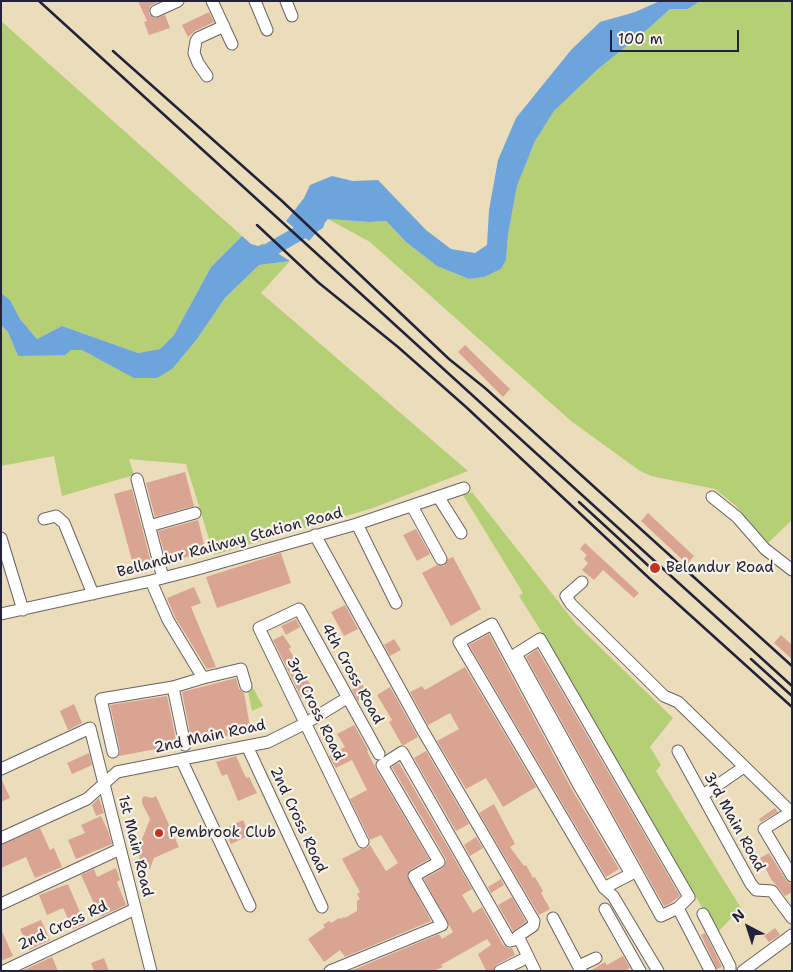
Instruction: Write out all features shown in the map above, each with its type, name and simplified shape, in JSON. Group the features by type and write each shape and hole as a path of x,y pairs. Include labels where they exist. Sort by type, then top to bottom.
{"street":[{"path":"156,11 178,1"},
{"path":"212,1 232,44"},
{"path":"255,1 267,30"},
{"path":"286,1 292,16"},
{"path":"206,76 194,53 196,41 198,38 224,26"},
{"path":"137,479 163,578"},
{"name":"Bellandur Railway Station Road","path":"1,614 163,578 357,524 439,498 464,488"},
{"path":"712,497 737,517 765,549 792,570"},
{"path":"439,498 461,533"},
{"path":"412,506 441,559"},
{"path":"149,526 195,514"},
{"path":"44,520 56,516 64,523 93,594"},
{"path":"357,524 396,603"},
{"path":"315,535 423,731 534,921 533,926 518,936 534,971"},
{"path":"1,538 23,610"},
{"path":"151,581 168,620 203,678"},
{"path":"582,582 566,596 571,604 664,696 678,702 791,812 764,829 792,876"},
{"name":"4th Cross Road","path":"298,610 379,754"},
{"name":"3rd Cross Road","path":"298,610 259,628 363,842"},
{"path":"604,888 631,874 578,784 492,624 460,642 604,888 613,896 658,971"},
{"path":"540,639 690,897 678,908 662,916 516,654 540,639"},
{"path":"113,752 101,699 173,687 241,669 246,686"},
{"path":"173,687 186,745"},
{"name":"2nd Main Road","path":"104,783 117,772 268,742 306,723 347,698"},
{"name":"1st Main Road","path":"1,769 90,728 151,971"},
{"name":"2nd Cross Road","path":"247,746 322,907"},
{"name":"3rd Main Road","path":"678,751 751,884 756,890 772,891 792,918"},
{"path":"439,862 382,765 402,752 510,940 519,939"},
{"path":"181,759 250,906"},
{"path":"703,795 744,767"},
{"path":"1,838 87,799 104,783"},
{"path":"330,971 442,925 414,876 439,862 456,848"},
{"path":"1,904 120,849"},
{"path":"678,908 709,970"},
{"name":"2nd Cross Rd","path":"4,971 136,909"},
{"path":"605,909 640,971"},
{"path":"703,914 730,966 730,971"},
{"path":"554,918 580,969 596,958"},
{"path":"742,971 792,935"},
{"path":"500,971 528,957"}],"green space":[{"path":"700,1 792,1 792,520 768,543 736,506 715,489 651,476 640,471 571,421 370,242 328,219 369,222 386,221 406,242 437,266 469,279 484,277 501,269 506,260 508,235 517,186 535,141 554,111 598,69 670,9 688,9"},
{"path":"1,21 242,236 211,267 174,335 160,349 138,353 62,326 37,339 20,319 10,300 1,293"},
{"path":"290,261 261,293 468,471 373,508 214,555 186,464 129,459 134,475 62,496 54,456 1,466 1,325 8,332 18,356 83,349 90,355 173,368 197,339 225,298 259,265"},
{"path":"472,492 576,624 673,718 650,747 661,765 656,771 741,908 717,933 519,596 523,593 463,495"},
{"path":"249,681 263,706 252,711 246,682"}],"water":[{"path":"660,1 700,1 688,9 670,9 598,69 554,111 535,141 517,186 508,235 506,260 501,269 484,277 469,279 437,266 406,242 386,221 369,222 328,219 309,241 286,221 304,198 310,185 332,176 353,181 378,180 426,230 451,249 475,253 487,245 489,210 498,160 516,118 571,50 600,22 635,12"},
{"path":"242,236 251,244 258,246 263,244 290,261 259,265 225,298 197,339 173,368 157,378 134,378 82,350 71,350 65,355 18,356 8,332 1,325 1,293 10,300 20,319 37,339 62,326 138,353 160,349 174,335 211,267"}],"building":[{"path":"138,1 159,1 150,6 149,14 155,18 165,15 170,28 149,35 144,22 147,21"},
{"path":"209,12 214,22 195,31 188,37 182,25"},
{"path":"465,345 510,389 503,397 458,352"},
{"path":"185,472 194,506 155,517 146,483"},
{"path":"132,489 151,563 134,568 114,494"},
{"path":"648,513 694,556 687,564 641,521"},
{"path":"198,520 206,552 167,562 158,531"},
{"path":"416,529 430,554 417,561 403,535"},
{"path":"585,543 639,593 634,598 603,570 594,580 582,570 588,563 584,559 587,555 580,549"},
{"path":"281,553 291,583 217,608 206,577"},
{"path":"453,557 481,609 451,626 422,573 437,565 444,566 448,559"},
{"path":"194,587 201,603 191,607 216,667 207,669 175,617 167,598"},
{"path":"345,605 358,629 344,636 331,612"},
{"path":"296,619 300,627 286,635 281,626"},
{"path":"489,634 571,788 619,869 606,877 469,645"},
{"path":"283,635 291,647 289,649 313,689 301,697 273,640"},
{"path":"781,635 792,645 792,659 774,643"},
{"path":"394,639 401,650 390,656 384,645"},
{"path":"537,649 680,896 669,904 664,906 526,657"},
{"path":"465,667 536,787 503,807 486,778 466,789 437,741 459,729 450,713 428,725 410,692 422,686 425,690"},
{"path":"236,678 239,689 244,693 251,732 192,743 182,692"},
{"path":"362,684 368,695 358,701 352,690"},
{"path":"390,687 418,737 404,745 402,745 389,722 392,720 377,695"},
{"path":"167,696 177,745 119,756 120,750 110,705"},
{"path":"74,704 82,723 68,730 60,711"},
{"path":"354,725 376,769 429,859 410,870 407,876 431,921 345,957 340,950 324,962 308,939 325,927 323,925 329,921 331,923 339,918 345,918 357,911 357,901 360,899 357,894 360,892 342,859 370,845 386,871 398,863 381,835 370,840 350,799 367,790 352,760 336,768 329,756 345,747 337,734"},
{"path":"426,751 469,824 456,831 414,758"},
{"path":"89,753 92,765 72,774 67,763"},
{"path":"236,756 246,778 249,777 257,793 238,801 227,774 222,776 216,762"},
{"path":"399,763 472,889 462,895 473,913 482,907 503,945 512,948 515,955 496,965 493,971 486,971 478,954 491,945 487,939 441,965 443,967 433,971 353,970 439,934 442,939 453,932 424,879 443,868 446,859 392,767"},
{"path":"1,778 10,798 1,802"},
{"name":"Pembrook Club","path":"144,796 152,798 156,796 179,847 154,858 150,869 137,863 140,856 136,854 150,819 142,803"},
{"path":"99,798 104,813 96,816 92,805"},
{"path":"494,804 515,844 510,847 524,866 526,865 533,878 535,877 543,891 541,893 550,909 539,915 479,813"},
{"path":"775,808 778,812 761,822 759,819"},
{"path":"101,816 112,844 76,859 68,840 85,833 81,825"},
{"path":"243,820 250,835 231,844 224,829"},
{"path":"40,828 50,850 54,848 62,867 35,878 26,857 1,868 1,845"},
{"path":"476,837 483,848 470,856 464,845"},
{"path":"769,853 786,880 792,885 792,892 785,896 771,879 760,858"},
{"path":"116,868 120,880 117,882 126,905 100,917 81,875 94,869 97,877"},
{"path":"501,879 504,885 491,893 488,887"},
{"path":"68,884 85,924 73,929 63,908 47,915 39,895"},
{"path":"512,897 526,922 513,931 498,905"},
{"path":"41,920 50,940 29,950 20,929"},
{"path":"775,928 780,935 769,942 764,936"},
{"path":"1,929 13,956 1,961"},
{"path":"705,933 722,967 717,969 701,935"},
{"path":"623,956 630,968 624,971 590,971 605,962 607,965"},
{"path":"52,957 58,971 22,971"},
{"path":"104,958 109,971 94,971 91,963"}],"waterway":[{"path":"254,259 317,223"}],"railway":[{"path":"39,1 792,686"},
{"path":"113,51 282,201 449,359 485,388 792,666"},
{"path":"257,225 319,283 398,347 466,407 649,578 792,707"},
{"path":"579,502 653,570"},
{"path":"751,659 792,696"}],"place":[{"name":"Belandur Road","path":"655,568"},
{"name":"Pembrook Club","path":"159,833"}]}
